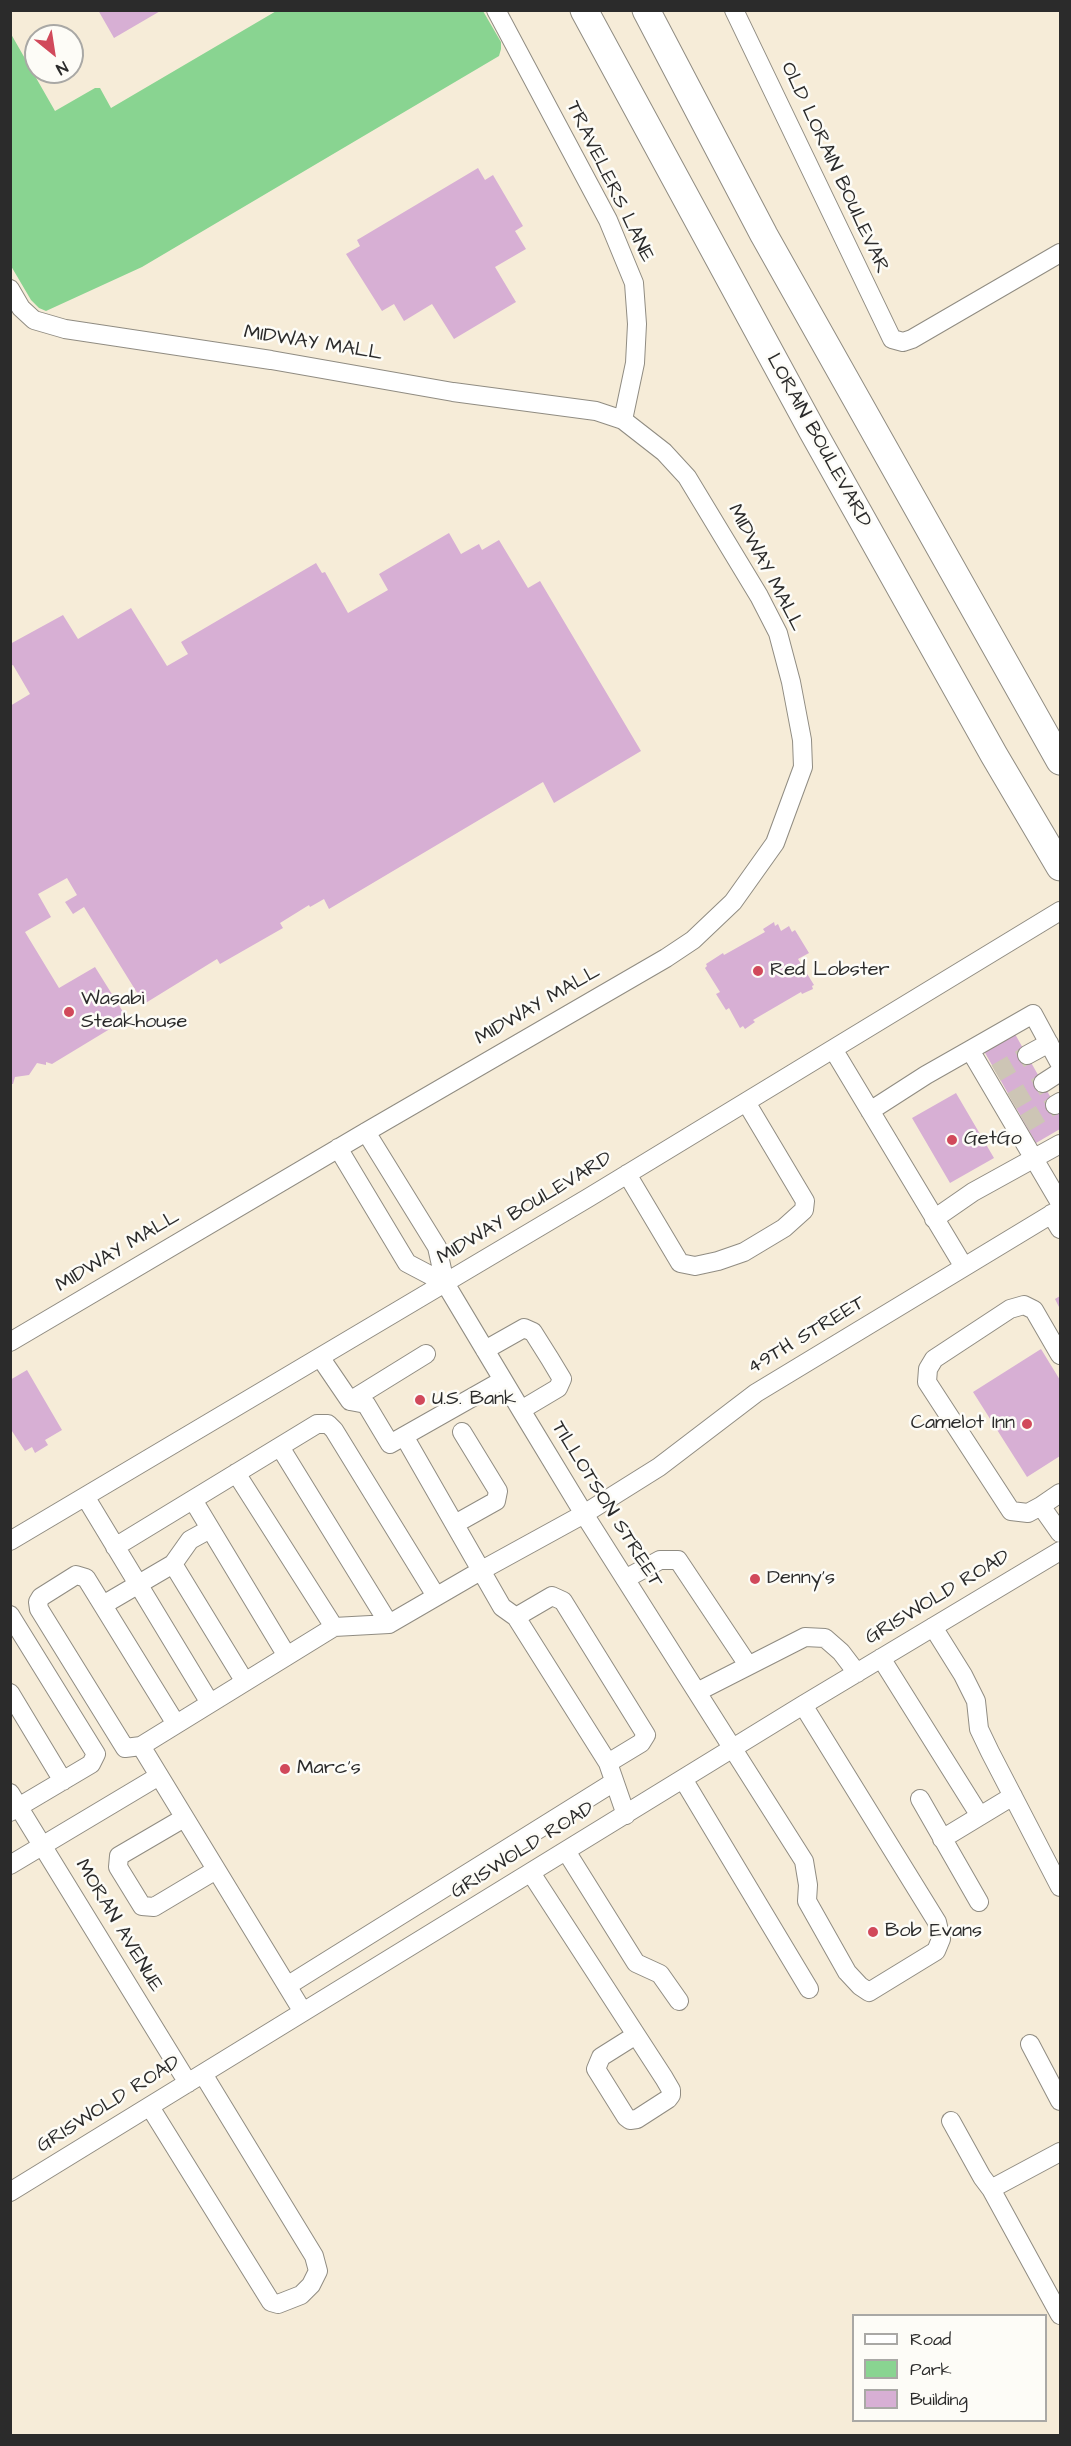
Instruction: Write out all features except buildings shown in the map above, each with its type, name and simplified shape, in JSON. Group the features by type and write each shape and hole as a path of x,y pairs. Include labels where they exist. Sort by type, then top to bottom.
{"highway":[{"name":"LORAIN BOULEVARD","path":"584,10 812,430 1060,867"},
{"path":"646,10 764,235 1060,761"}],"street":[{"name":"TRAVELERS LANE","path":"496,10 608,220 634,283 637,324 635,363 623,420"},
{"name":"OLD LORAIN BOULEVAR","path":"734,10 889,336 896,342 912,339 1060,253"},
{"name":"MIDWAY MALL","path":"10,290 21,308 34,320 65,329 271,360 453,392 596,411 623,420 664,452 687,477 759,596 778,633 791,682 802,740 803,767 775,843 733,902 693,940 666,958 10,1342"},
{"name":"MIDWAY BOULEVARD","path":"10,1541 86,1498 627,1174 1060,910"},
{"path":"870,1111 926,1075 1033,1014 1060,1064"},
{"path":"1027,1055 1049,1043"},
{"path":"833,1049 964,1267"},
{"path":"970,1050 992,1076 1021,1125 1058,1214"},
{"path":"1043,1083 1060,1072"},
{"path":"627,1174 681,1263 695,1266 718,1261 744,1252 784,1228 804,1210 805,1201 746,1102"},
{"name":"TILLOTSON STREET","path":"366,1132 437,1247 445,1283 521,1410 584,1514 804,1861 808,1886 807,1901 848,1972 860,1986 869,1992 936,1951 941,1939 936,1922 803,1705"},
{"path":"934,1219 973,1192 1060,1144"},
{"path":"338,1148 407,1263 445,1283"},
{"name":"49TH STREET","path":"389,1624 584,1514 659,1467 756,1393 964,1267 1058,1214"},
{"path":"1060,1355 1034,1310 1024,1305 1010,1309 934,1359 928,1369 927,1382 1011,1511 1028,1513 1060,1494"},
{"path":"485,1350 524,1328 533,1332 562,1379 558,1388 521,1410"},
{"path":"350,1401 426,1354"},
{"path":"320,1357 350,1401 366,1404 390,1444 503,1380"},
{"path":"115,1547 317,1424 328,1424 334,1430 436,1596"},
{"path":"455,1524 496,1501 498,1491 462,1432"},
{"path":"404,1436 502,1607 516,1617 608,1763 626,1815"},
{"path":"176,1724 82,1575 76,1575 41,1597 38,1602 39,1609 125,1748 141,1746 334,1627 389,1624 280,1447"},
{"path":"236,1473 334,1627"},
{"path":"86,1498 210,1703"},
{"path":"193,1500 287,1656"},
{"path":"1041,1506 1060,1533"},
{"path":"103,1605 173,1564 190,1540 210,1529"},
{"name":"GRISWOLD ROAD","path":"10,2192 803,1705 1060,1551"},
{"path":"625,1579 660,1560 678,1560 748,1665"},
{"path":"173,1564 245,1682"},
{"path":"516,1617 552,1596 563,1601 646,1735 641,1743 608,1763"},
{"path":"10,1615 96,1754 91,1764 13,1804"},
{"path":"933,1627 963,1675 976,1701 979,1729 1060,1887"},
{"path":"697,1692 805,1637 825,1638 841,1652 857,1673"},
{"path":"881,1658 980,1816"},
{"path":"10,1693 63,1780"},
{"path":"141,1746 303,2012"},
{"path":"10,1865 159,1776"},
{"path":"683,1779 809,1989"},
{"path":"287,1986 614,1782"},
{"path":"942,1839 1013,1796"},
{"path":"920,1799 979,1902"},
{"name":"MORAN AVENUE","path":"13,1804 314,2256 318,2271 311,2285 301,2295 278,2304 271,2302 150,2107"},
{"path":"184,1818 119,1856 118,1867 142,1906 154,1907 216,1870"},
{"path":"566,1851 636,1963 660,1974 679,2001"},
{"path":"531,1873 664,2078 671,2090 668,2099 637,2119 630,2120 596,2069 601,2057 636,2035"},
{"path":"1030,2044 1060,2101"},
{"path":"951,2121 1060,2315"},
{"path":"991,2189 1060,2152"}],"green space":[{"path":"278,10 483,11 501,42 499,56 142,267 46,311 31,300 11,266 11,34 24,57 24,84 40,84 55,111 95,88 100,88 111,108"}],"tunnel":[{"path":"996,1073 1027,1055"},
{"path":"1012,1101 1043,1083"},
{"path":"1025,1123 1055,1105"}],"place":[{"name":"Red Lobster","path":"758,971"},
{"name":"Wasabi Steakhouse","path":"69,1012"},
{"name":"GetGo","path":"952,1140"},
{"name":"U.S. Bank","path":"420,1400"},
{"name":"Camelot Inn","path":"1027,1424"},
{"name":"Denny's","path":"755,1579"},
{"name":"Marc's","path":"285,1769"},
{"name":"Bob Evans","path":"873,1932"}]}
